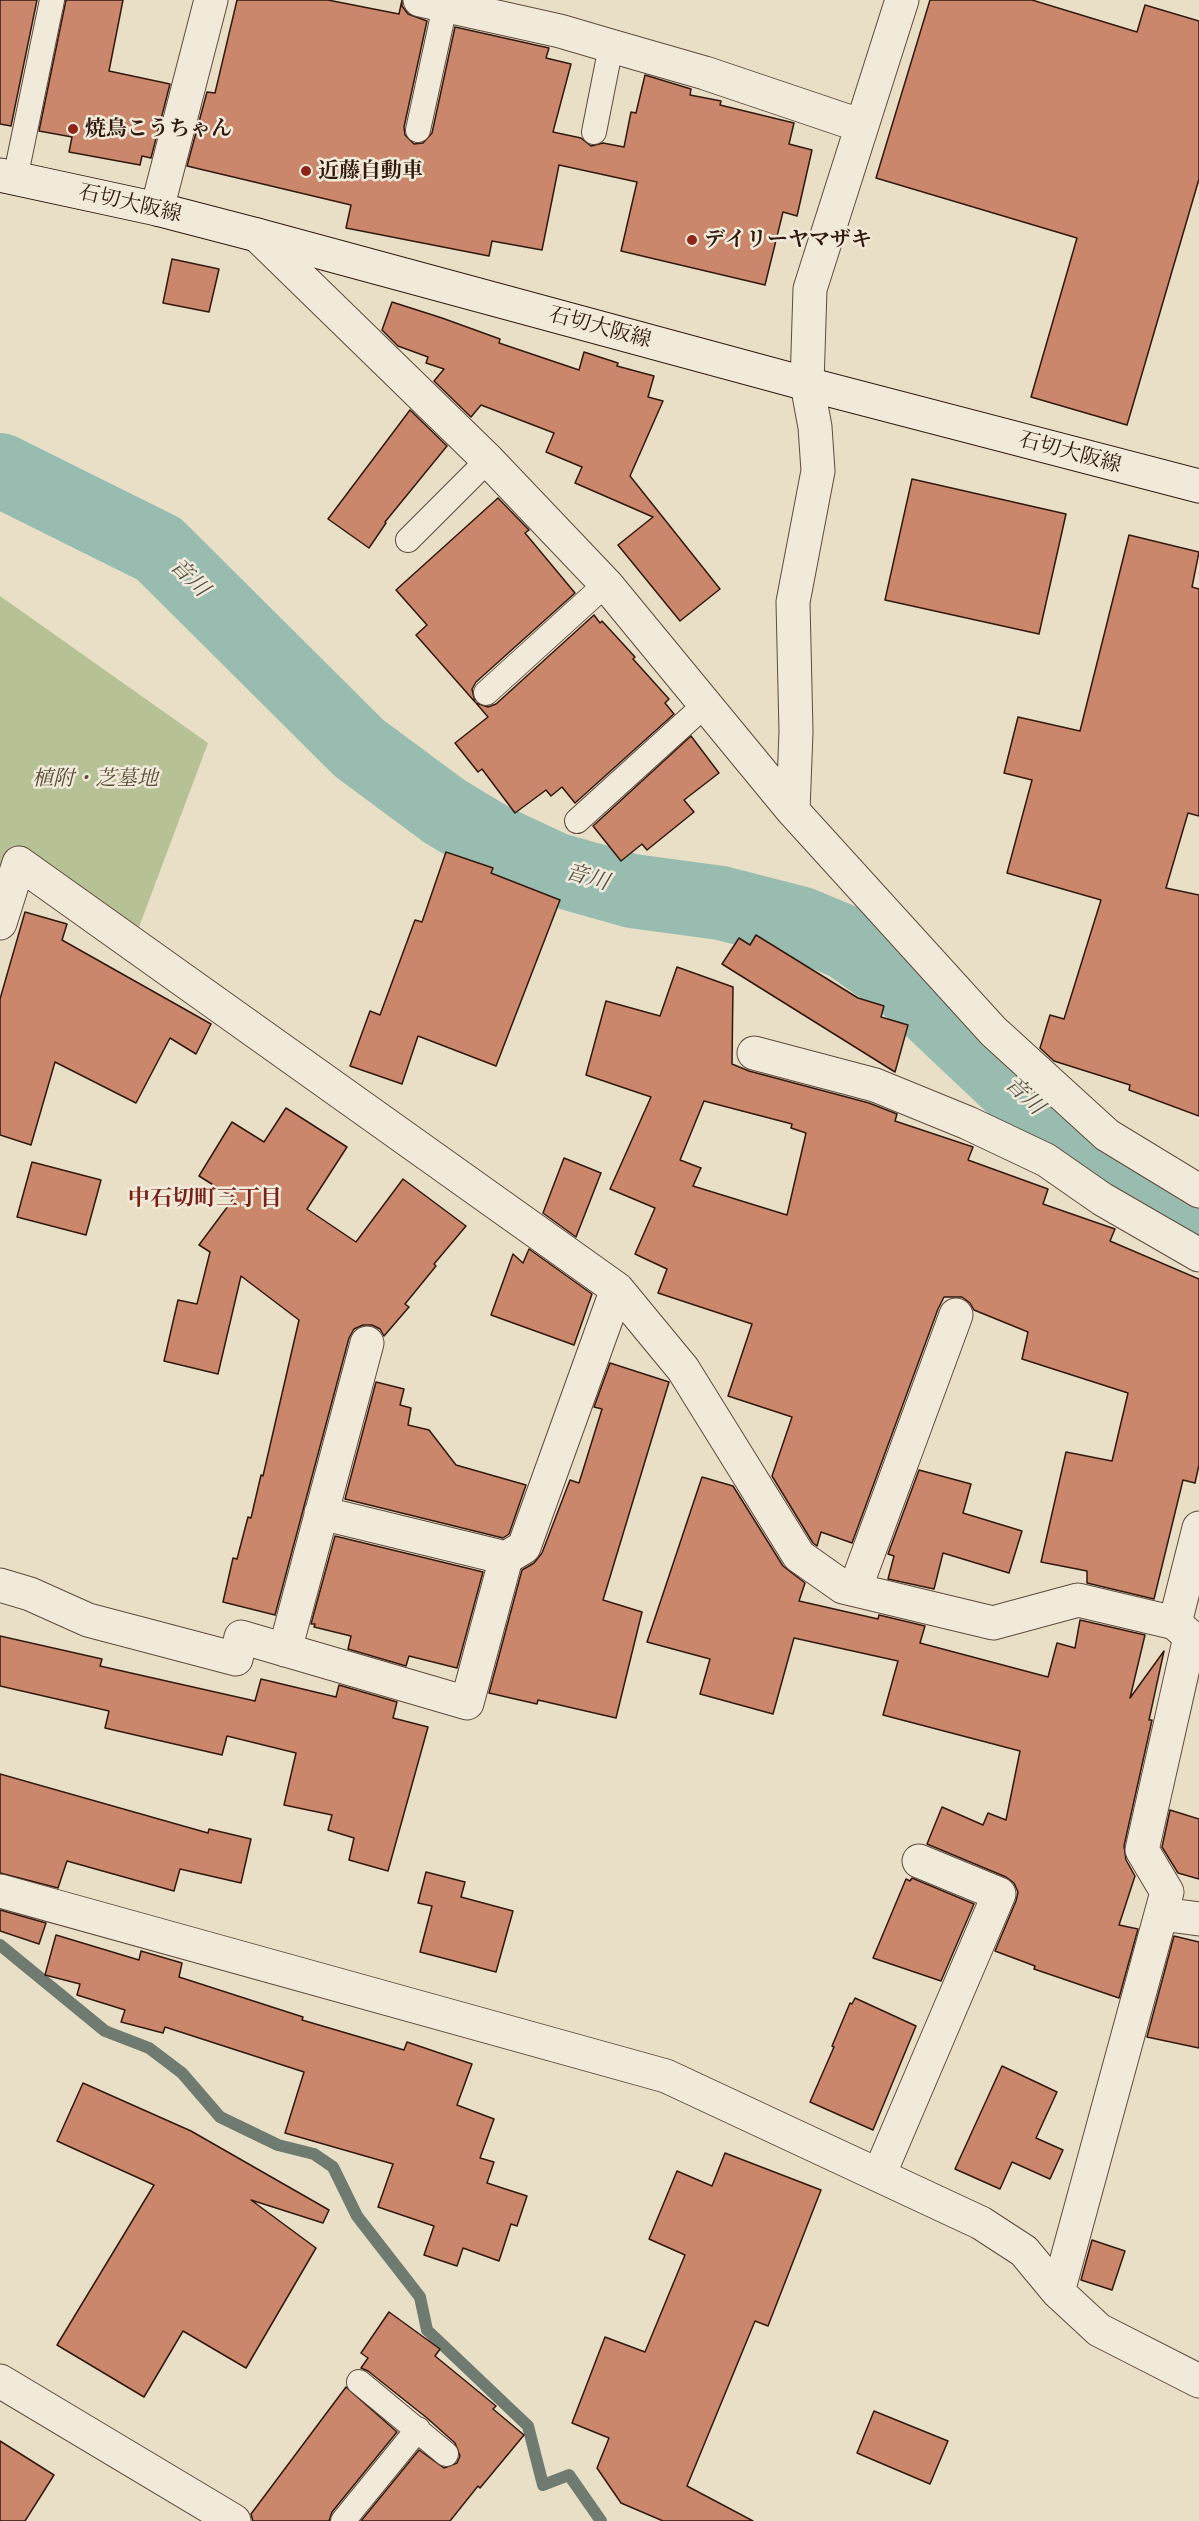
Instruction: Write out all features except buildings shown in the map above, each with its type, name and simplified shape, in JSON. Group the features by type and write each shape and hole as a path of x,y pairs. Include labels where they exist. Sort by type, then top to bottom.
{"street":[{"path":"157,209 211,0"},
{"path":"793,811 796,732 793,602 818,471 815,427 807,384 810,290 902,0"},
{"path":"432,3 560,31 705,73 862,126"},
{"name":"石切大阪線","path":"8,177 157,209 807,384 1199,486"},
{"path":"257,235 488,460 606,584 793,811 993,1031 1107,1135 1199,1191"},
{"path":"0,923 19,863 617,1289 683,1369 799,1556 843,1587 993,1623 1078,1600 1188,1635"},
{"path":"754,1053 875,1085 968,1123 1046,1160 1102,1199 1188,1251 1199,1255"},
{"path":"0,1585 30,1594 88,1620 236,1659 241,1636 467,1703 506,1558 524,1547 617,1289"},
{"path":"855,1589 956,1315"},
{"path":"285,1650 367,1342"},
{"path":"321,1513 506,1558"},
{"path":"1058,2292 1167,1892 1143,1850 1188,1635 1199,1528"},
{"path":"879,2175 999,1894 919,1861"},
{"path":"0,1890 666,2076 981,2223 1024,2251 1058,2292 1099,2330 1199,2381"},
{"path":"1161,1914 1199,1919"},
{"path":"0,2381 235,2521"}],"lane":[{"path":"8,177 52,0"},
{"path":"418,130 432,3"},
{"path":"594,132 611,46"},
{"path":"408,540 488,460"},
{"path":"486,693 606,584"},
{"path":"578,820 706,704"},
{"path":"359,2382 418,2428 446,2454"},
{"path":"343,2521 418,2428"}],"green space":[{"name":"植附・芝墓地","path":"0,596 208,743 139,927 11,849 0,866"}],"waterway":[{"name":"音川","path":"0,470 159,549 359,748 444,811 492,840 554,869 632,891 721,903 799,923 847,943 906,985 1089,1158 1165,1210 1199,1226"},
{"path":"0,1945 105,2031 149,2048 182,2073 220,2117 278,2145 314,2154 333,2167 357,2216 420,2297 427,2330 528,2426 543,2485 569,2475 601,2521"}],"place":[{"name":"焼鳥こうちゃん","path":"73,129"},
{"name":"近藤自動車","path":"306,171"},
{"name":"デイリーヤマザキ","path":"692,240"}],"district":[{"name":"中石切町三丁目","path":"205,1199"}]}
